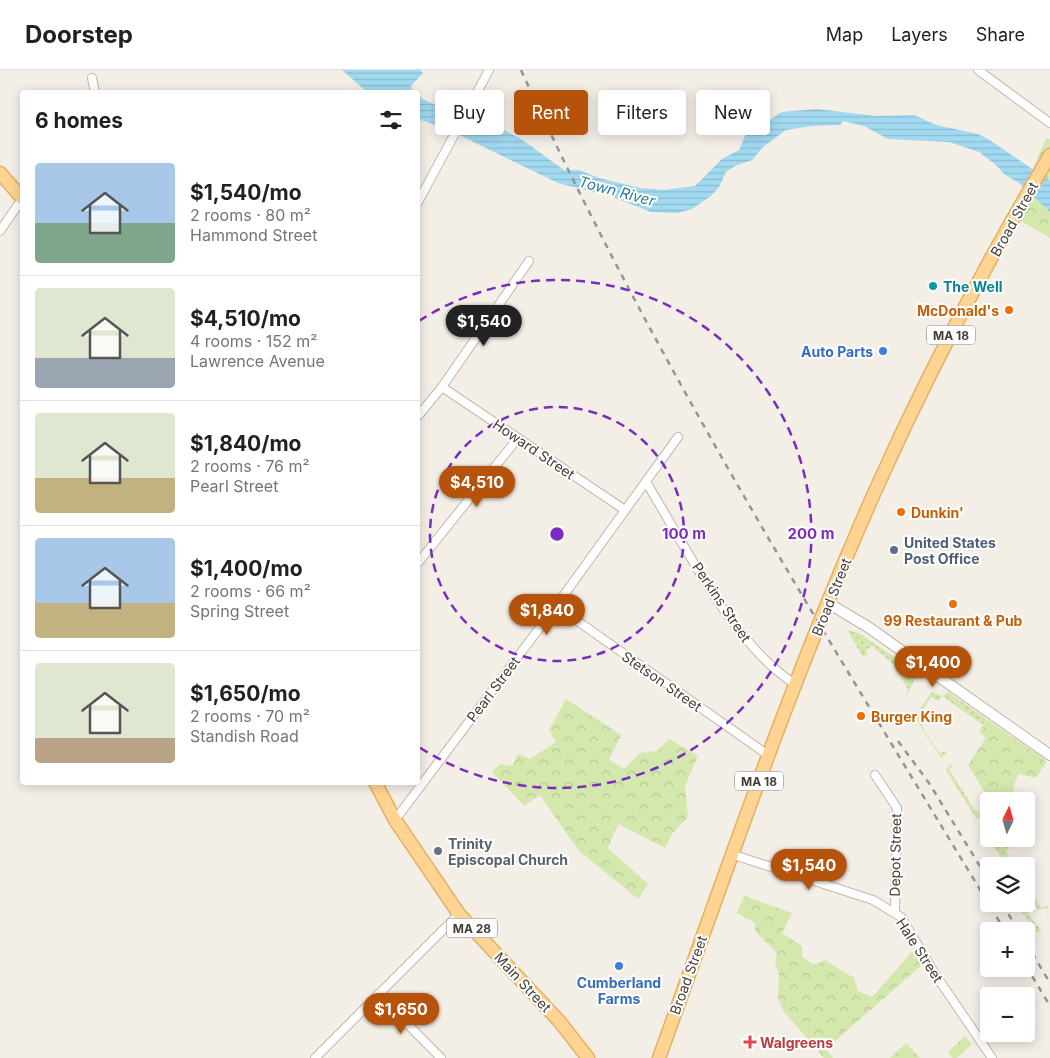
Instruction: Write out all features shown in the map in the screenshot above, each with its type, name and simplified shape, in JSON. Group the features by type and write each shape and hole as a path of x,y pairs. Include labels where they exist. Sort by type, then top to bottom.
{"main road":[{"name":"Broad Street","path":"659,1058 731,854 795,684 874,494 916,404 1024,200 1050,156"},
{"path":"0,173 20,197"},
{"name":"Main Street","path":"377,785 395,820 459,914 559,1021 588,1058"}],"street":[{"path":"420,198 489,70"},
{"path":"978,70 1050,123"},
{"path":"92,78 95,90"},
{"path":"0,231 20,202"},
{"path":"420,414 442,387 529,262"},
{"name":"Howard Street","path":"442,387 626,510"},
{"name":"Pearl Street","path":"395,820 556,606 678,437"},
{"path":"420,560 518,438"},
{"name":"Perkins Street","path":"646,482 736,627 765,659 795,684"},
{"path":"828,603 868,627 1050,755"},
{"name":"Stetson Street","path":"556,606 768,755"},
{"name":"Depot Street","path":"875,775 897,808 895,911"},
{"name":"Hale Street","path":"731,854 873,900 895,911 901,917 992,1058"},
{"path":"315,1058 459,914"},
{"path":"378,994 441,1058"}],"green space":[{"path":"1046,138 1050,139 1050,238 1013,216"},
{"path":"847,630 859,633 912,671 914,680 908,694 906,693 908,689 892,663 872,646 866,650 867,654 863,657"},
{"path":"932,692 942,696 938,701 931,697 922,714 922,721 926,733 940,754 945,751 947,753 941,758 917,721 918,712"},
{"path":"948,692 988,720 983,725 942,696"},
{"path":"566,699 621,735 609,760 624,769 640,753 657,751 669,739 698,756 685,786 688,817 672,834 665,848 618,824 608,848 648,884 638,899 579,851 540,795 524,806 492,772 500,764 512,766 518,754 530,759 556,742 549,730"},
{"path":"988,720 1044,759 1046,763 1036,778 1019,774 1013,792 984,792 968,765 986,738 979,731"},
{"path":"951,764 953,767 948,768 975,810 980,812 979,818 975,817 946,770"},
{"path":"995,848 1008,848 1006,850 1009,855 1007,857 1000,856"},
{"path":"744,896 792,913 782,933 802,946 802,957 815,965 825,960 854,978 858,991 872,997 912,952 922,965 826,1049 833,1058 824,1058 784,1012 778,998 779,974 775,963 777,953 755,931 755,923 737,913"},
{"path":"1035,898 1042,908 1048,905 1047,909 1038,909 1035,905"},
{"path":"1022,912 1027,912 1034,922 1029,922"},
{"path":"1035,923 1042,932 1035,931"},
{"path":"965,1036 972,1044 957,1058 952,1058 948,1052"},
{"path":"906,1043 920,1058 890,1058"}],"water":[{"path":"342,70 420,70 423,73 411,86 412,90 365,90"},
{"path":"420,98 435,105 435,125 420,120"},
{"name":"Town River","path":"817,109 876,116 914,115 936,125 978,134 1050,181 1050,212 1019,183 1004,174 979,152 949,142 888,139 864,126 843,121 840,125 812,126 786,130 763,147 752,160 735,166 726,172 719,187 711,196 692,209 677,213 651,212 613,197 558,183 459,135 504,135 504,130 521,139 564,170 579,170 599,178 640,188 664,190 695,186 722,159 739,150 745,136 770,135 770,120 782,112"}],"railway":[{"path":"521,70 574,182 690,400 813,614 1000,922"},
{"path":"898,741 929,783 980,866"},
{"path":"1007,912 1013,922"},
{"path":"1035,958 1050,983"},
{"path":"1033,977 1050,1006"}],"place":[{"name":"The Well","path":"933,286"},
{"name":"McDonald's","path":"1009,310"},
{"name":"Auto Parts","path":"883,351"},
{"name":"Dunkin'","path":"901,512"},
{"name":"United States Post Office","path":"894,550"},
{"name":"99 Restaurant & Pub","path":"953,604"},
{"name":"Burger King","path":"861,716"},
{"name":"Trinity Episcopal Church","path":"438,851"},
{"name":"Cumberland Farms","path":"619,966"},
{"name":"Walgreens","path":"750,1042"}]}
